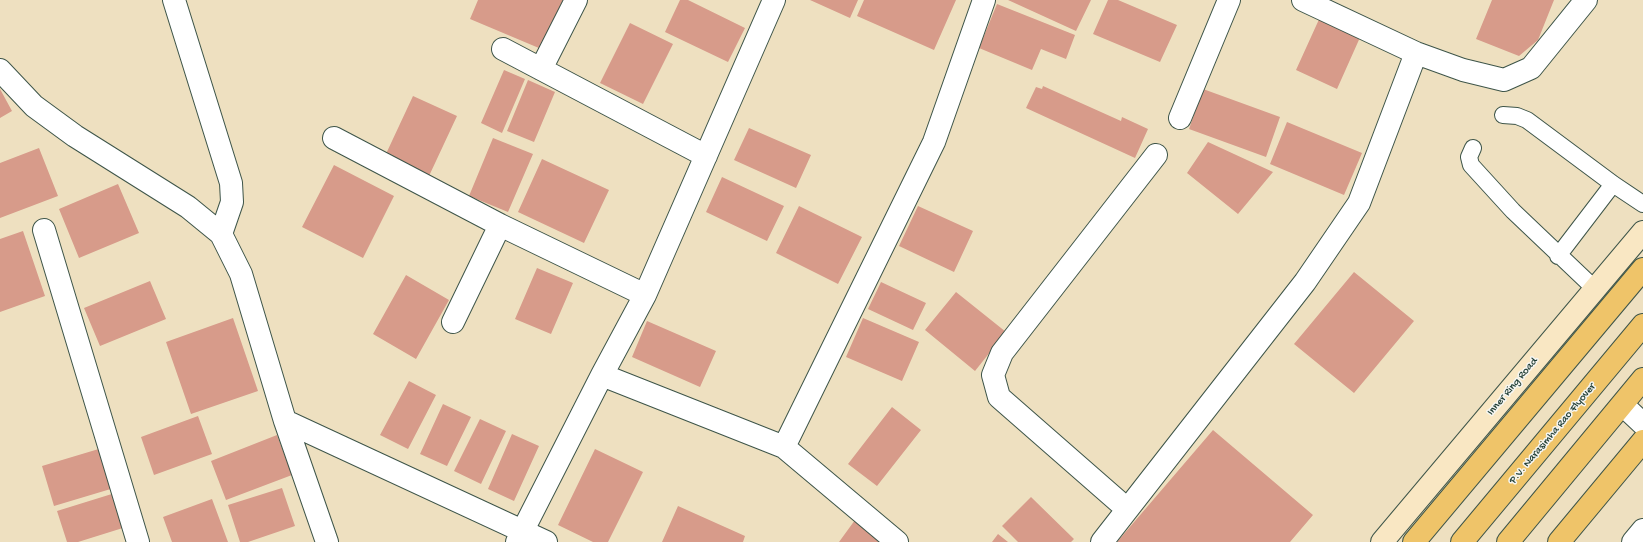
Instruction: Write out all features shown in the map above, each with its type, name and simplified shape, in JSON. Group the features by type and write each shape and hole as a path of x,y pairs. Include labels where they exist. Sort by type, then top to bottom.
{"highway":[{"path":"1414,542 1643,269"},
{"name":"P.V. Narasimha Rao Flyover","path":"1462,542 1643,325"},
{"path":"1508,542 1643,379"},
{"path":"1559,542 1643,441"}],"street":[{"path":"174,0 230,183 232,202 221,234"},
{"path":"541,69 576,0"},
{"path":"520,537 602,375 645,295 774,0"},
{"path":"784,447 934,142 984,0"},
{"path":"1180,118 1229,0"},
{"path":"1302,0 1416,53 1463,70 1504,80 1531,68 1586,0"},
{"path":"503,49 706,156"},
{"path":"1102,542 1305,282 1359,203 1416,53"},
{"path":"0,70 34,106 75,136 188,207 221,234 241,274 285,421 327,542"},
{"path":"334,138 500,225 645,295"},
{"path":"1127,509 999,397 993,375 1002,353 1156,156"},
{"path":"453,322 500,225"},
{"path":"44,230 138,542"},
{"name":"Inner Ring Road","path":"1382,542 1643,232"},
{"path":"602,375 784,447 898,542"},
{"path":"1627,410 1643,424"},
{"path":"285,421 520,537 546,542"},
{"path":"1633,542 1643,530"}],"lane":[{"path":"1503,115 1517,116 1527,120 1613,184 1643,204"},
{"path":"1473,148 1469,157 1470,165 1558,256 1595,289"},
{"path":"1558,256 1613,184"}],"building":[{"path":"478,0 567,0 546,51 470,19"},
{"path":"680,0 688,0 745,28 728,62 665,32"},
{"path":"810,0 858,0 850,18"},
{"path":"864,0 956,0 934,50 857,16"},
{"path":"1008,0 1091,0 1076,31"},
{"path":"1108,0 1118,0 1177,25 1160,62 1093,34"},
{"path":"1492,0 1554,0 1538,40 1519,56 1476,39"},
{"path":"997,4 1075,35 1066,59 1041,49 1032,70 979,48"},
{"path":"1321,15 1362,33 1337,89 1296,70"},
{"path":"630,23 673,44 643,104 600,83"},
{"path":"504,70 525,79 502,133 481,123"},
{"path":"528,80 555,92 534,142 507,131"},
{"path":"1043,86 1121,121 1122,117 1148,129 1135,158 1026,108 1036,87 1042,89"},
{"path":"0,89 12,111 0,118"},
{"path":"1203,89 1280,117 1266,157 1189,129"},
{"path":"413,96 457,116 429,176 385,156"},
{"path":"1287,122 1362,153 1344,195 1270,164"},
{"path":"749,128 811,155 796,188 734,160"},
{"path":"493,138 533,154 508,212 469,196"},
{"path":"1208,142 1273,172 1238,214 1187,173"},
{"path":"39,148 58,196 0,218 0,163"},
{"path":"542,159 609,190 584,243 518,212"},
{"path":"334,165 394,196 363,258 302,227"},
{"path":"722,177 784,206 767,241 706,212"},
{"path":"118,184 139,233 79,258 59,209"},
{"path":"799,206 862,237 838,284 776,253"},
{"path":"918,206 973,231 954,272 899,246"},
{"path":"23,231 45,296 0,312 0,239"},
{"path":"537,268 573,283 551,334 515,319"},
{"path":"1354,272 1414,321 1354,393 1294,344"},
{"path":"406,275 449,300 416,359 373,334"},
{"path":"150,281 166,319 100,346 84,308"},
{"path":"881,282 926,303 913,330 868,309"},
{"path":"956,292 1006,332 975,371 925,330"},
{"path":"233,318 258,391 191,414 166,342"},
{"path":"863,318 919,342 902,381 846,357"},
{"path":"647,321 716,351 700,387 632,357"},
{"path":"409,381 436,395 408,449 380,435"},
{"path":"443,404 471,417 447,466 420,454"},
{"path":"892,407 921,430 877,486 848,464"},
{"path":"198,416 212,454 154,475 141,437"},
{"path":"480,419 506,431 481,484 454,471"},
{"path":"1213,430 1313,515 1290,542 1117,542"},
{"path":"512,434 539,446 514,501 488,489"},
{"path":"277,435 292,475 226,500 211,461"},
{"path":"102,448 114,488 54,506 42,466"},
{"path":"595,449 643,472 608,542 593,542 558,525"},
{"path":"282,488 295,526 248,542 240,542 228,505"},
{"path":"115,493 126,527 78,542 67,542 57,511"},
{"path":"1031,497 1074,539 1071,542 1018,542 1002,526"},
{"path":"212,499 228,542 172,542 163,517"},
{"path":"678,506 745,536 743,542 662,542"},
{"path":"855,520 886,542 839,542"},
{"path":"998,534 1008,542 992,542"}]}
